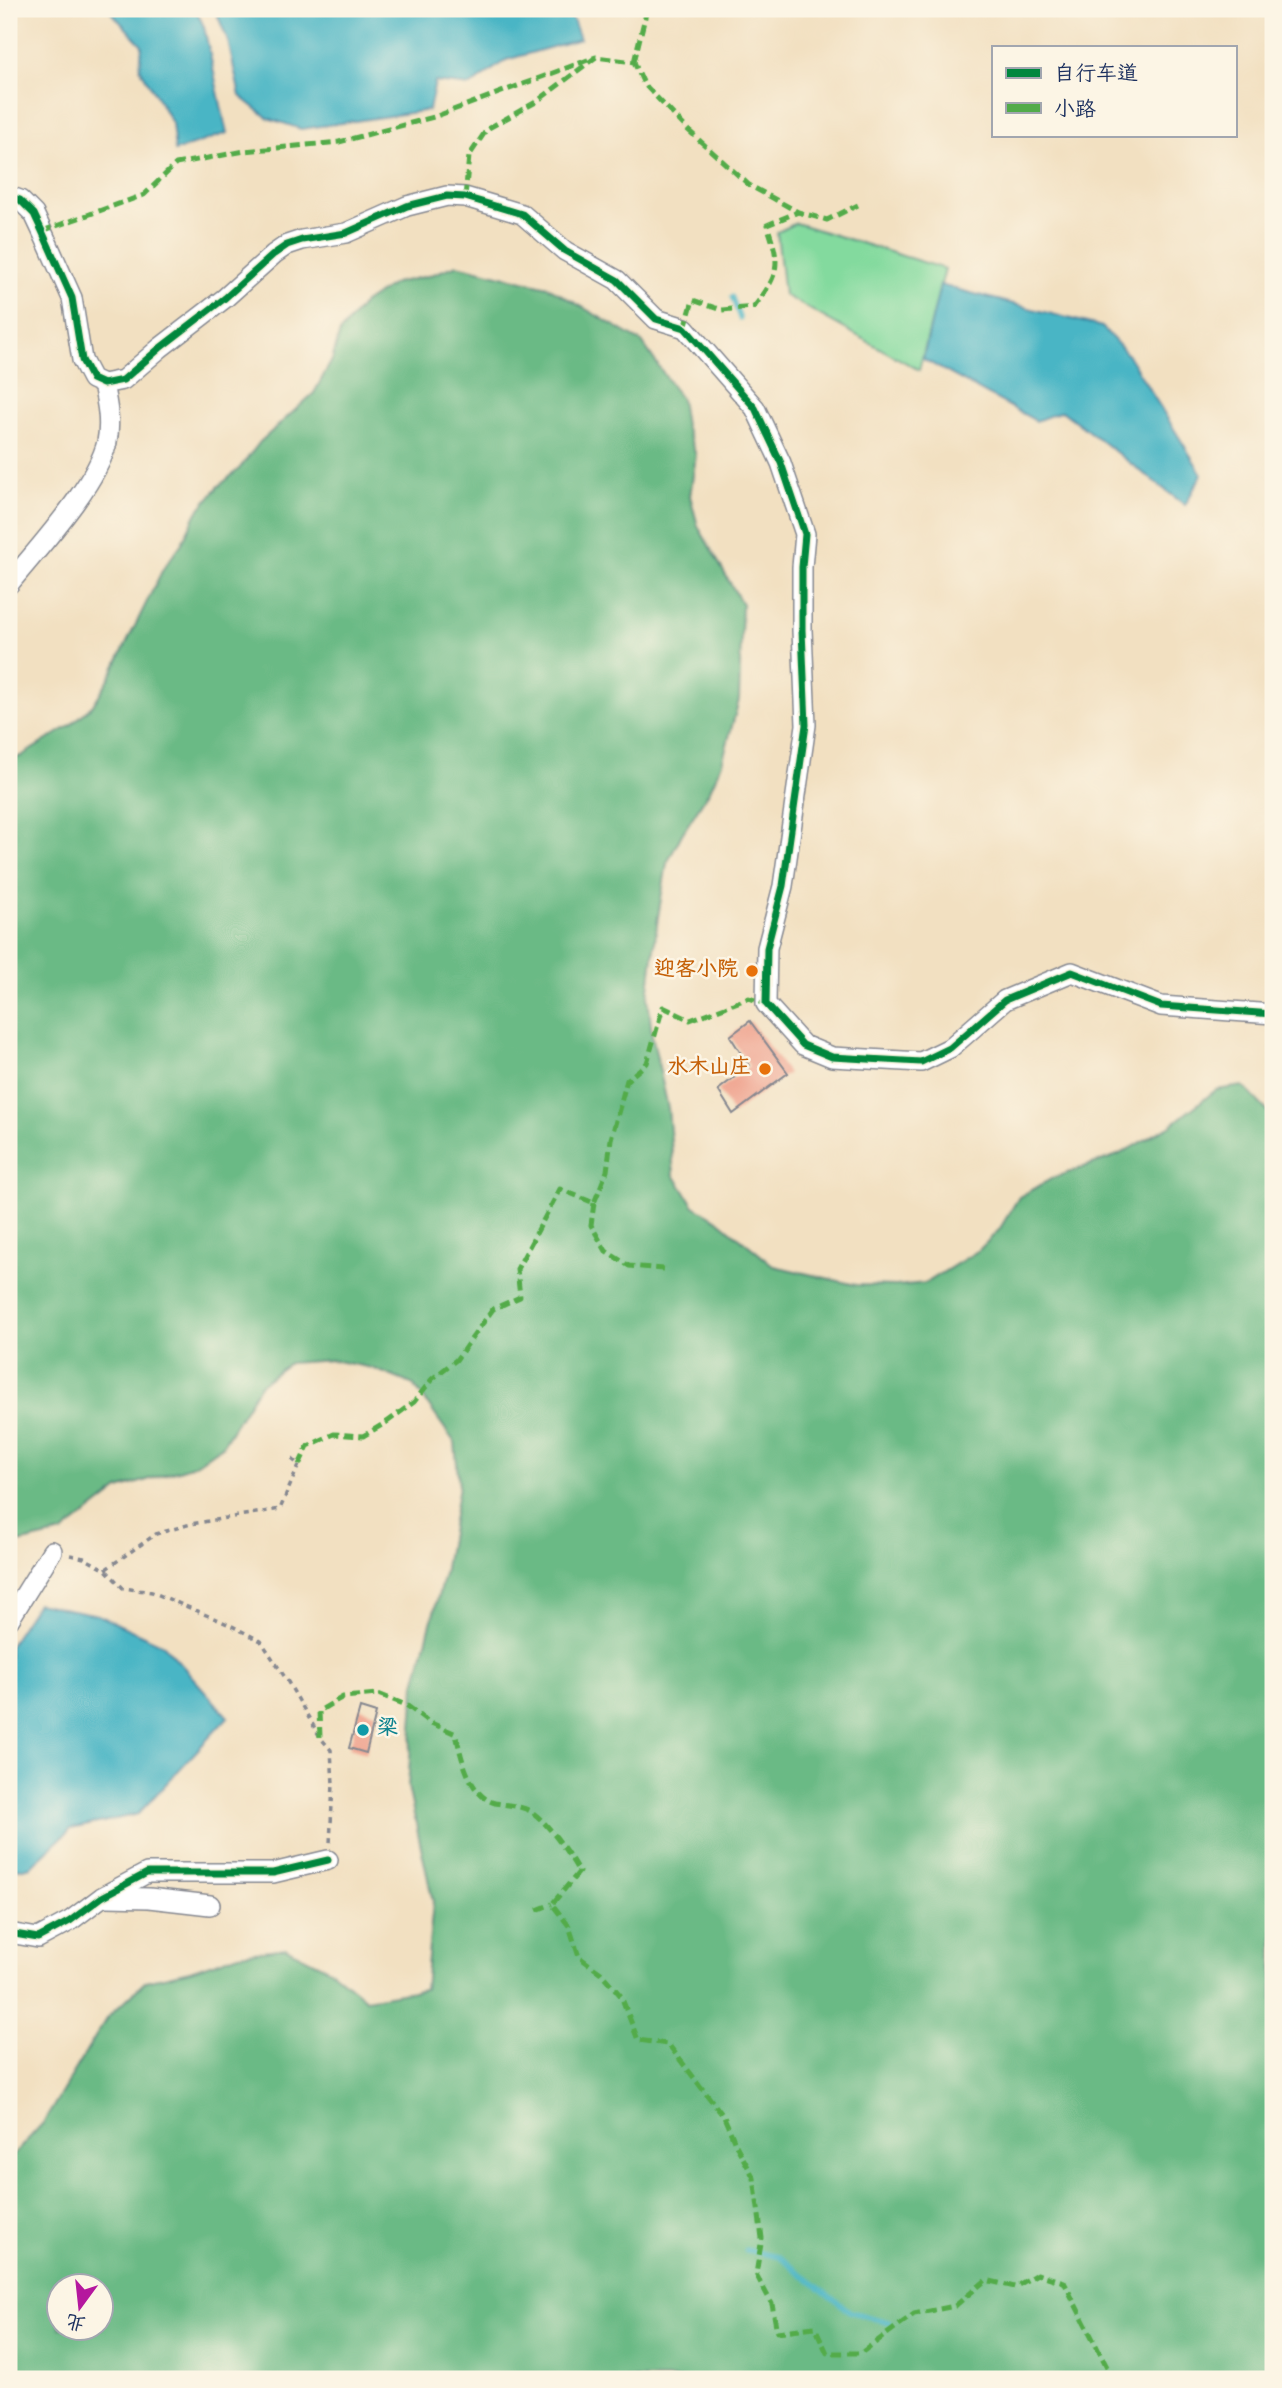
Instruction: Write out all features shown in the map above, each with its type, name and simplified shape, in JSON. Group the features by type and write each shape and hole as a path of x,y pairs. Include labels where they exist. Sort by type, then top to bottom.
{"street":[{"path":"9,196 20,200 34,214 72,298 85,367 92,379 103,384 123,380 287,245 346,233 407,206 447,196 465,197 523,214 565,251 617,280 656,319 684,328 755,408 785,475 805,534 802,629 806,724 783,886 767,948 766,1004 803,1045 832,1057 921,1062 950,1048 1005,1000 1072,972 1161,1006 1273,1014"},
{"path":"9,583 87,486 106,444 109,412 103,384"},
{"path":"9,1620 52,1551"},
{"path":"9,1933 38,1938 70,1922 102,1897 147,1873 273,1872 328,1860"},
{"path":"102,1897 149,1898 210,1905"}],"path":[{"path":"106,1570 156,1534 191,1524 280,1509 299,1465 291,1458"},
{"path":"52,1551 84,1558 106,1570 123,1588 152,1592 261,1641 320,1737 331,1750 332,1815 328,1860"}],"green space":[{"path":"796,223 945,269 919,370 784,295 777,232"},
{"path":"457,265 548,287 642,342 681,399 685,426 696,455 690,496 698,526 742,604 739,700 722,763 710,790 667,863 648,997 652,1035 668,1108 674,1175 694,1206 718,1220 774,1266 856,1285 896,1286 926,1283 979,1250 999,1230 1019,1197 1053,1178 1118,1155 1171,1125 1216,1090 1243,1086 1273,1117 1273,2379 9,2379 9,2160 44,2122 106,2019 146,1981 190,1971 239,1954 286,1948 332,1971 366,1999 425,1989 433,1902 408,1787 415,1684 444,1574 459,1486 455,1443 414,1385 372,1368 332,1360 289,1363 260,1385 222,1446 194,1465 119,1489 62,1533 9,1545 9,761 71,725 93,705 110,677 163,569 182,543 197,512 218,487 239,469 260,442 314,393 332,360 340,332 364,303 395,283 428,276"}],"water":[{"path":"108,9 196,9 204,27 227,133 175,151 172,123 140,68 142,45"},
{"path":"215,9 569,9 580,39 506,60 470,86 435,82 429,110 301,129 268,118 240,96 228,41"},
{"path":"940,285 1102,327 1128,355 1202,474 1185,505 1062,411 1036,421 923,359"},
{"path":"37,1603 98,1615 164,1645 228,1717 138,1814 71,1829 31,1866 18,1869 9,1866 9,1646"}],"building":[{"name":"水木山庄","path":"750,1021 788,1073 733,1114 718,1090 749,1066 730,1036"},
{"name":"梁","path":"360,1708 376,1713 366,1753 349,1748"}],"waterway":[{"path":"732,297 740,319"},
{"path":"746,2250 779,2257 851,2312 889,2322"}],"marked path":[{"path":"634,62 647,9"},
{"path":"465,197 469,156 487,129 536,102 596,57 634,62 644,84 688,130 749,185 798,212 827,220 858,205"},
{"path":"42,231 144,195 176,164 245,151 339,142 434,117 596,57"},
{"path":"685,328 693,300 721,310 754,307 769,285 776,268 775,250 767,225 798,212"},
{"path":"299,1465 308,1446 334,1434 363,1436 414,1402 432,1379 456,1360 493,1309 520,1297 517,1269 560,1189 594,1203 607,1171 611,1139 627,1080 647,1063 663,1007 690,1020 749,998 766,1004"},
{"path":"594,1203 591,1225 606,1251 629,1266 664,1269"},
{"path":"320,1737 319,1711 343,1697 378,1694 406,1705 429,1722 456,1734 468,1774 486,1799 532,1812 558,1840 579,1872 552,1904 569,1926 579,1957 601,1973 621,1996 638,2040 668,2044 724,2117 754,2178 762,2238 756,2274 772,2304 777,2332 815,2327 827,2353 861,2353 914,2314 955,2306 986,2280 1015,2287 1037,2274 1064,2282 1112,2377 1121,2379"},
{"path":"537,1910 552,1904"}],"cycle path":[{"path":"9,196 20,200 34,214 72,298 82,360 92,379 103,384 123,380 287,245 346,233 407,206 447,196 465,197 522,214 565,251 617,280 656,319 685,328 755,408 781,463 805,534 802,630 806,725 783,886 767,948 766,1004 803,1045 832,1057 921,1062 950,1048 1005,1000 1072,972 1161,1006 1273,1014"},
{"path":"9,1933 38,1938 70,1921 102,1897 147,1873 273,1873 328,1860"}],"place":[{"name":"迎客小院","path":"752,971"},
{"name":"水木山庄","path":"765,1069"},
{"name":"梁","path":"363,1730"}]}
